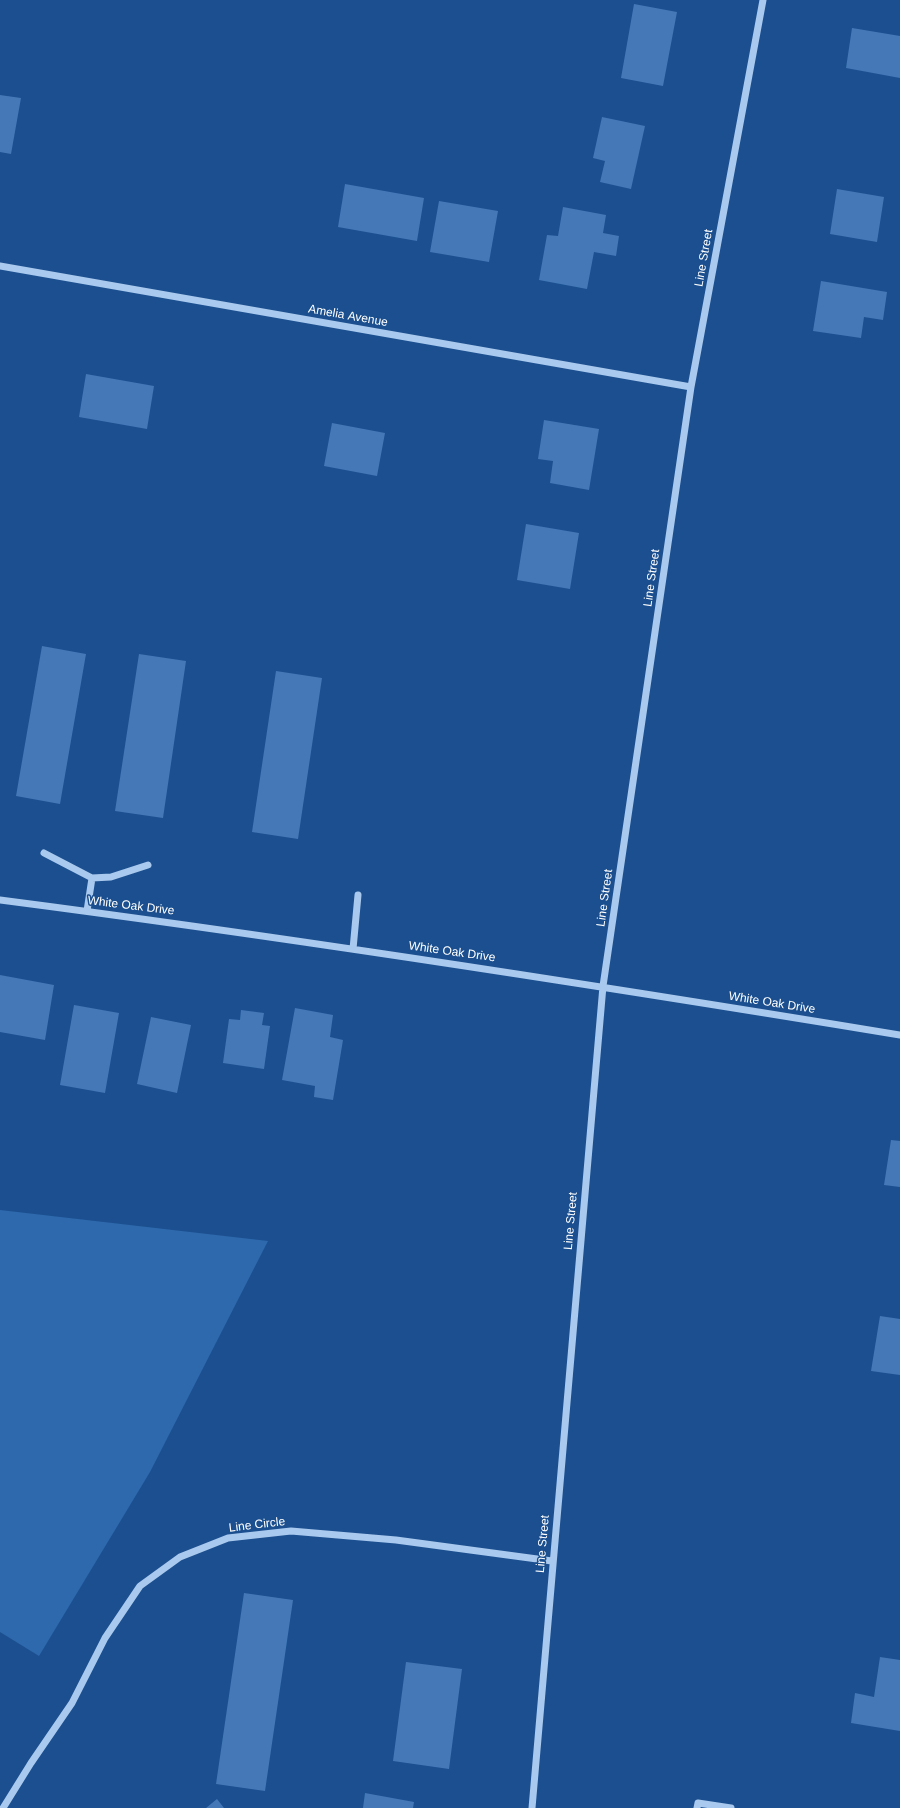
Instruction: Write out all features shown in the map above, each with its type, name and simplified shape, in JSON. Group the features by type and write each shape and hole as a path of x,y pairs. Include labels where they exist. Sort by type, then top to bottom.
{"street":[{"name":"Line Street","path":"532,1808 552,1561 603,986 691,387 763,0"},
{"name":"Amelia Avenue","path":"0,266 691,387"},
{"path":"44,853 92,878 111,877 148,865"},
{"path":"87,911 92,878"},
{"path":"353,949 358,895"},
{"name":"White Oak Drive","path":"0,900 87,911 603,986 900,1035"},
{"name":"Line Circle","path":"3,1808 31,1763 72,1703 105,1638 140,1586 180,1557 228,1538 291,1531 396,1540 552,1561"},
{"path":"698,1806 731,1808"}],"shaded area":[{"path":"0,1210 268,1241 150,1472 39,1656 0,1632"}],"building":[{"path":"634,4 677,12 663,86 621,78"},
{"path":"852,28 900,36 900,78 846,68"},
{"path":"0,95 21,98 11,154 0,152"},
{"path":"602,117 645,126 631,189 600,182 605,161 593,158"},
{"path":"345,184 424,198 417,241 338,227"},
{"path":"837,189 884,197 877,242 830,234"},
{"path":"439,201 498,211 489,262 430,252"},
{"path":"563,207 606,215 603,233 619,236 616,256 594,252 587,289 539,280 547,235 558,236"},
{"path":"821,281 887,292 883,320 864,317 861,338 813,331"},
{"path":"86,374 154,386 147,429 79,417"},
{"path":"544,420 599,429 589,490 550,483 553,461 538,459"},
{"path":"332,423 385,433 377,476 324,466"},
{"path":"526,524 579,533 570,589 517,580"},
{"path":"42,646 86,654 60,804 16,796"},
{"path":"139,654 186,661 163,818 115,811"},
{"path":"276,671 322,678 298,839 252,832"},
{"path":"0,975 54,985 45,1040 0,1032"},
{"path":"74,1005 119,1013 105,1093 60,1085"},
{"path":"295,1008 333,1015 330,1037 343,1040 333,1100 314,1097 315,1086 282,1080"},
{"path":"241,1010 264,1013 262,1025 270,1026 264,1069 223,1063 229,1019 240,1020"},
{"path":"151,1017 191,1025 177,1093 137,1084"},
{"path":"891,1140 900,1141 900,1187 884,1185"},
{"path":"880,1316 900,1319 900,1375 871,1371"},
{"path":"244,1593 293,1600 265,1791 216,1784"},
{"path":"880,1657 900,1660 900,1731 851,1723 855,1693 874,1697"},
{"path":"406,1662 462,1669 449,1769 393,1761"},
{"path":"365,1793 414,1802 413,1808 363,1808"},
{"path":"217,1799 224,1808 206,1808"}]}
